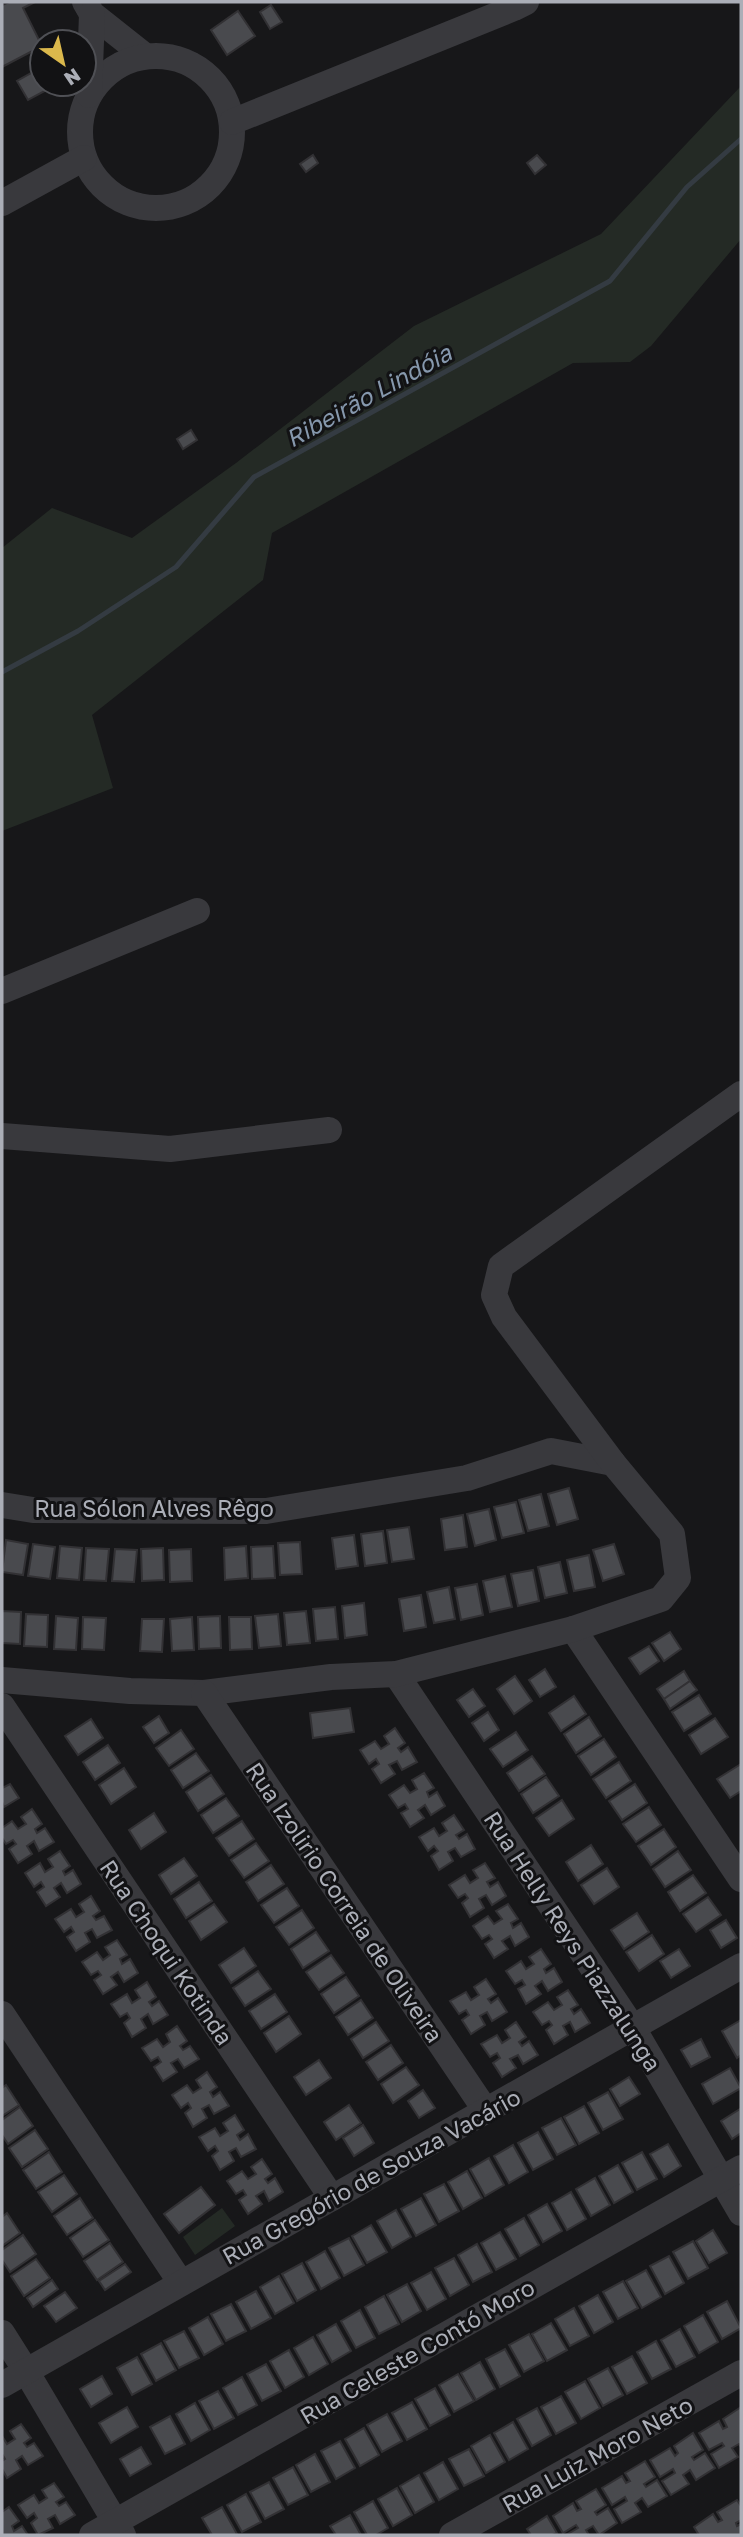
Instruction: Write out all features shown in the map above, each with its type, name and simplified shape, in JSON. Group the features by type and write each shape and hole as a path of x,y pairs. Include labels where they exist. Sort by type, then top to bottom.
{"street":[{"path":"232,122 526,2"},
{"path":"89,8 145,56"},
{"path":"89,8 89,28"},
{"path":"88,98 81,116 80,137 84,159 97,181 118,198 143,207 170,207 194,198 215,181 228,158 232,122 229,106 216,83 196,66 171,56 145,56 120,65 98,83"},
{"path":"2,203 84,159"},
{"path":"2,991 197,911"},
{"path":"2,1680 204,1693 331,1677 396,1674 573,1629 661,1599 678,1578 673,1534 613,1463 504,1317 494,1295 501,1266 741,1094"},
{"path":"2,1136 170,1149 329,1129"},
{"name":"Rua Sólon Alves Rêgo","path":"2,1505 33,1510 266,1511 467,1478 551,1451 613,1463"},
{"path":"573,1629 741,1879"},
{"name":"Rua Helly Reys Piazzalunga","path":"396,1674 732,2174 741,2213"},
{"name":"Rua Izolirio Correia de Oliveira","path":"204,1693 486,2111"},
{"name":"Rua Choqui Kotinda","path":"2,1706 332,2198"},
{"name":"Rua Gregório de Souza Vacário","path":"2,2385 741,1966"},
{"path":"2,2014 181,2283"},
{"name":"Rua Celeste Contó Moro","path":"92,2535 119,2529 732,2174"},
{"path":"2,2333 119,2529"},
{"name":"Rua Luiz Moro Neto","path":"452,2535 741,2373"}],"shaded area":[{"path":"741,86 741,239 651,346 630,362 573,363 272,533 263,580 92,715 113,788 2,831 2,548 52,508 132,538 236,463 414,326 601,234"},
{"path":"222,2208 235,2226 195,2255 183,2237"}],"building":[{"path":"9,2 35,2 23,8 33,28 28,28 28,53 2,67 2,5"},
{"path":"271,5 282,22 270,29 260,12"},
{"path":"238,11 255,36 227,55 211,30"},
{"path":"28,75 28,98 32,98 28,100 17,81"},
{"path":"313,155 318,163 306,172 300,164"},
{"path":"537,155 546,165 535,174 527,163"},
{"path":"191,430 197,440 183,449 177,439"},
{"path":"569,1488 578,1519 557,1525 548,1494"},
{"path":"541,1494 549,1526 528,1531 519,1500"},
{"path":"516,1502 524,1533 502,1538 494,1507"},
{"path":"489,1509 496,1540 475,1546 467,1514"},
{"path":"463,1515 467,1547 445,1550 441,1519"},
{"path":"409,1527 414,1559 392,1562 387,1530"},
{"path":"383,1531 387,1563 365,1566 361,1534"},
{"path":"354,1535 358,1566 336,1569 332,1538"},
{"path":"6,1540 28,1544 23,1575 2,1572"},
{"path":"300,1542 302,1574 280,1575 278,1543"},
{"path":"33,1544 55,1547 50,1579 28,1576"},
{"path":"614,1544 624,1574 603,1581 593,1550"},
{"path":"60,1546 82,1548 79,1580 57,1578"},
{"path":"246,1546 248,1578 225,1580 224,1548"},
{"path":"273,1546 275,1578 252,1579 251,1547"},
{"path":"86,1548 109,1549 106,1581 84,1580"},
{"path":"163,1548 164,1580 142,1581 141,1549"},
{"path":"115,1549 137,1550 134,1582 112,1581"},
{"path":"191,1549 192,1581 170,1582 169,1550"},
{"path":"589,1555 595,1587 574,1591 567,1560"},
{"path":"560,1562 567,1593 545,1598 538,1567"},
{"path":"533,1570 539,1601 518,1606 511,1574"},
{"path":"505,1576 512,1607 490,1612 483,1581"},
{"path":"477,1584 483,1615 461,1620 455,1588"},
{"path":"449,1587 455,1619 434,1623 427,1592"},
{"path":"421,1595 426,1627 404,1631 399,1599"},
{"path":"364,1603 367,1635 345,1638 342,1606"},
{"path":"335,1607 338,1639 316,1641 313,1609"},
{"path":"2,1611 21,1612 20,1644 2,1643"},
{"path":"306,1611 310,1643 287,1645 284,1613"},
{"path":"26,1614 48,1615 47,1647 24,1646"},
{"path":"278,1614 281,1646 259,1648 255,1616"},
{"path":"56,1616 78,1618 76,1650 54,1649"},
{"path":"220,1616 221,1648 199,1649 198,1617"},
{"path":"83,1617 106,1618 104,1650 82,1649"},
{"path":"192,1617 194,1650 172,1651 170,1619"},
{"path":"229,1617 251,1617 252,1649 230,1650"},
{"path":"142,1619 164,1619 162,1652 140,1651"},
{"path":"670,1632 681,1649 664,1661 652,1643"},
{"path":"649,1646 659,1661 640,1674 629,1658"},
{"path":"545,1669 556,1687 540,1697 529,1680"},
{"path":"684,1671 690,1681 664,1699 657,1689"},
{"path":"515,1676 532,1701 514,1714 497,1689"},
{"path":"690,1681 697,1690 670,1709 664,1699"},
{"path":"473,1689 485,1706 469,1717 457,1700"},
{"path":"699,1695 711,1714 684,1731 672,1712"},
{"path":"574,1696 586,1714 561,1731 549,1713"},
{"path":"350,1708 354,1732 313,1738 310,1713"},
{"path":"488,1712 499,1730 484,1741 472,1723"},
{"path":"159,1716 169,1733 154,1743 143,1727"},
{"path":"589,1717 601,1736 576,1753 564,1734"},
{"path":"715,1718 728,1737 701,1754 689,1735"},
{"path":"91,1719 103,1738 78,1755 65,1736"},
{"path":"395,1728 405,1743 398,1748 401,1752 408,1747 417,1762 402,1770 397,1761 389,1765 395,1774 381,1783 372,1769 379,1764 376,1759 369,1764 360,1750 375,1741 381,1749 389,1744 384,1736"},
{"path":"181,1730 194,1749 169,1766 156,1748"},
{"path":"516,1732 528,1750 503,1767 490,1749"},
{"path":"604,1739 616,1757 591,1775 578,1756"},
{"path":"108,1745 120,1763 95,1780 83,1762"},
{"path":"196,1753 209,1771 183,1788 171,1770"},
{"path":"532,1756 545,1774 519,1791 507,1773"},
{"path":"619,1762 631,1781 606,1798 593,1779"},
{"path":"741,1764 741,1791 730,1798 717,1779"},
{"path":"124,1768 136,1787 111,1804 99,1785"},
{"path":"424,1773 434,1788 427,1792 429,1797 437,1792 445,1806 431,1815 425,1805 418,1810 424,1818 410,1827 401,1813 408,1809 405,1804 398,1808 389,1795 404,1785 410,1793 417,1789 412,1780"},
{"path":"211,1775 224,1794 198,1811 186,1792"},
{"path":"546,1777 559,1796 533,1813 521,1794"},
{"path":"10,1784 19,1798 4,1807 2,1788"},
{"path":"635,1784 647,1803 622,1820 609,1801"},
{"path":"226,1798 239,1816 213,1833 201,1815"},
{"path":"562,1800 574,1819 549,1836 536,1818"},
{"path":"649,1807 661,1825 636,1842 623,1824"},
{"path":"32,1809 42,1824 35,1829 37,1833 45,1828 54,1842 39,1851 34,1841 27,1846 32,1854 18,1863 9,1849 16,1844 13,1840 6,1844 2,1838 2,1828 12,1821 18,1829 26,1824 21,1817"},
{"path":"154,1813 166,1832 141,1849 129,1830"},
{"path":"454,1815 464,1830 456,1835 459,1839 467,1834 475,1849 461,1857 455,1848 448,1852 453,1861 439,1870 431,1856 438,1851 434,1846 428,1851 419,1837 434,1828 439,1836 447,1831 442,1823"},
{"path":"242,1821 254,1839 229,1856 216,1838"},
{"path":"664,1829 676,1847 651,1865 638,1846"},
{"path":"256,1843 269,1861 244,1878 231,1860"},
{"path":"591,1845 603,1864 578,1881 566,1862"},
{"path":"60,1851 70,1866 63,1871 65,1875 73,1870 81,1884 67,1893 61,1883 54,1888 60,1897 46,1906 37,1892 44,1887 41,1882 34,1887 25,1873 40,1863 45,1872 53,1867 48,1859"},
{"path":"678,1851 691,1870 665,1887 653,1869"},
{"path":"184,1858 197,1876 171,1894 159,1875"},
{"path":"485,1863 495,1878 487,1882 490,1887 498,1882 506,1896 492,1905 486,1895 479,1899 484,1908 470,1917 462,1903 468,1898 465,1894 458,1898 449,1885 465,1875 470,1883 478,1878 473,1870"},
{"path":"271,1865 284,1884 258,1901 246,1882"},
{"path":"607,1868 619,1887 594,1904 581,1885"},
{"path":"693,1875 706,1893 680,1911 668,1892"},
{"path":"199,1882 212,1901 186,1918 174,1899"},
{"path":"287,1888 299,1906 274,1923 261,1905"},
{"path":"91,1896 100,1911 93,1916 96,1920 104,1916 112,1930 97,1938 92,1929 85,1933 90,1942 76,1951 67,1937 74,1932 71,1927 64,1932 55,1919 71,1909 76,1917 84,1912 79,1904"},
{"path":"708,1897 721,1915 696,1932 683,1914"},
{"path":"214,1904 227,1922 201,1940 189,1921"},
{"path":"508,1904 518,1919 511,1923 513,1928 521,1923 529,1937 515,1946 510,1936 502,1941 508,1949 494,1958 485,1944 492,1939 489,1935 482,1939 473,1926 488,1916 494,1924 502,1919 496,1911"},
{"path":"302,1910 314,1928 289,1945 276,1927"},
{"path":"637,1913 649,1932 624,1949 611,1930"},
{"path":"726,1920 737,1938 721,1948 710,1930"},
{"path":"316,1932 329,1951 303,1968 291,1949"},
{"path":"652,1935 664,1954 639,1971 626,1952"},
{"path":"117,1940 127,1955 120,1959 122,1964 130,1959 138,1973 124,1982 118,1972 111,1977 117,1985 103,1994 94,1980 101,1975 98,1971 91,1975 82,1962 97,1952 103,1960 110,1955 105,1947"},
{"path":"244,1948 256,1966 231,1983 219,1965"},
{"path":"541,1949 551,1964 544,1969 546,1973 554,1968 562,1982 548,1991 542,1981 535,1986 541,1994 526,2004 518,1989 525,1985 522,1980 515,1984 506,1971 521,1961 526,1969 534,1964 529,1957"},
{"path":"679,1949 690,1966 671,1978 660,1961"},
{"path":"331,1955 344,1973 319,1990 306,1972"},
{"path":"258,1971 271,1989 245,2006 233,1988"},
{"path":"346,1977 359,1996 334,2013 321,1994"},
{"path":"486,1979 496,1994 488,1999 491,2003 498,1998 507,2012 492,2021 487,2012 480,2016 485,2025 471,2034 462,2020 469,2015 466,2010 459,2014 450,2001 466,1992 471,2000 479,1995 474,1987"},
{"path":"147,1982 156,1997 149,2002 152,2006 159,2001 168,2015 153,2024 148,2014 141,2019 146,2028 132,2037 124,2023 130,2018 127,2013 120,2017 111,2004 127,1994 132,2003 140,1998 135,1990"},
{"path":"568,1990 578,2005 571,2009 574,2014 581,2009 590,2023 575,2032 570,2022 563,2026 568,2035 554,2044 546,2030 552,2025 549,2021 542,2025 533,2012 548,2002 554,2010 562,2005 557,1997"},
{"path":"275,1994 287,2012 261,2029 249,2011"},
{"path":"361,2000 373,2018 348,2035 336,2017"},
{"path":"289,2016 301,2034 276,2052 264,2033"},
{"path":"741,2020 741,2055 737,2058 722,2031"},
{"path":"376,2022 389,2041 363,2058 351,2039"},
{"path":"516,2022 526,2037 519,2042 522,2046 529,2041 538,2055 523,2064 518,2055 510,2059 516,2068 502,2077 493,2063 500,2058 497,2053 490,2057 481,2044 497,2035 502,2043 510,2038 505,2030"},
{"path":"177,2026 187,2041 180,2046 183,2050 190,2046 199,2059 184,2068 178,2059 171,2063 177,2072 163,2081 154,2067 161,2062 158,2057 151,2061 142,2048 157,2039 163,2047 170,2042 166,2034"},
{"path":"701,2039 710,2057 691,2067 681,2050"},
{"path":"391,2045 403,2063 378,2080 366,2062"},
{"path":"319,2060 331,2078 306,2095 294,2077"},
{"path":"406,2067 419,2085 393,2103 381,2084"},
{"path":"730,2068 741,2088 713,2104 702,2084"},
{"path":"207,2072 217,2087 210,2092 213,2097 220,2092 229,2106 214,2114 209,2105 202,2109 207,2118 193,2127 185,2113 191,2108 188,2103 181,2108 172,2095 187,2085 193,2093 201,2088 196,2080"},
{"path":"629,2077 640,2094 620,2106 610,2089"},
{"path":"6,2085 19,2105 2,2116 2,2088"},
{"path":"423,2090 435,2108 419,2118 408,2101"},
{"path":"608,2092 623,2119 603,2130 588,2103"},
{"path":"349,2105 361,2123 336,2140 324,2122"},
{"path":"584,2106 599,2133 579,2144 564,2117"},
{"path":"20,2107 33,2126 8,2144 2,2135 2,2120"},
{"path":"740,2109 741,2133 732,2139 721,2121"},
{"path":"235,2115 244,2130 237,2135 240,2140 248,2134 256,2149 241,2157 236,2148 229,2152 234,2161 220,2170 212,2156 218,2151 215,2146 208,2151 199,2137 215,2128 220,2136 228,2131 223,2123"},
{"path":"561,2118 576,2145 557,2155 542,2128"},
{"path":"363,2125 374,2143 354,2156 343,2138"},
{"path":"35,2130 48,2149 22,2167 9,2148"},
{"path":"538,2132 553,2159 533,2170 518,2143"},
{"path":"668,2144 681,2166 664,2177 650,2154"},
{"path":"513,2145 528,2172 509,2183 494,2156"},
{"path":"49,2152 62,2172 36,2189 23,2170"},
{"path":"642,2152 657,2179 637,2190 622,2163"},
{"path":"489,2158 504,2185 485,2196 470,2169"},
{"path":"262,2159 272,2174 265,2179 268,2183 275,2178 283,2192 269,2201 264,2191 256,2196 262,2204 248,2214 239,2200 246,2195 243,2190 236,2194 227,2181 242,2171 248,2179 256,2174 251,2167"},
{"path":"618,2165 633,2192 614,2203 599,2176"},
{"path":"467,2171 482,2198 463,2209 448,2182"},
{"path":"64,2175 77,2194 52,2212 38,2192"},
{"path":"595,2178 610,2205 591,2216 576,2189"},
{"path":"444,2184 459,2211 439,2222 424,2194"},
{"path":"201,2187 215,2205 179,2233 164,2214"},
{"path":"571,2192 586,2219 567,2230 552,2203"},
{"path":"80,2198 93,2218 67,2235 54,2216"},
{"path":"421,2198 436,2225 416,2236 401,2209"},
{"path":"547,2204 562,2231 543,2242 528,2215"},
{"path":"396,2210 411,2237 392,2248 377,2221"},
{"path":"7,2213 20,2233 2,2246 2,2217"},
{"path":"524,2218 539,2245 520,2256 505,2229"},
{"path":"95,2220 109,2240 83,2257 70,2238"},
{"path":"371,2225 387,2252 367,2263 352,2236"},
{"path":"713,2230 727,2253 709,2263 696,2241"},
{"path":"500,2232 516,2259 496,2270 481,2243"},
{"path":"23,2235 36,2254 10,2272 2,2260 2,2250"},
{"path":"349,2238 364,2265 344,2276 329,2248"},
{"path":"693,2241 708,2268 688,2279 673,2252"},
{"path":"110,2243 123,2262 97,2280 84,2261"},
{"path":"477,2244 492,2272 473,2282 458,2255"},
{"path":"325,2251 340,2278 321,2289 306,2262"},
{"path":"669,2256 684,2283 665,2294 650,2266"},
{"path":"454,2258 469,2285 450,2296 435,2268"},
{"path":"36,2259 50,2278 24,2296 11,2276"},
{"path":"302,2263 316,2290 297,2301 282,2274"},
{"path":"125,2264 131,2272 105,2290 99,2281"},
{"path":"646,2270 661,2297 642,2308 626,2281"},
{"path":"431,2272 446,2299 427,2310 411,2283"},
{"path":"279,2276 294,2303 275,2314 260,2287"},
{"path":"52,2280 58,2289 33,2307 27,2298"},
{"path":"623,2281 638,2308 618,2319 603,2292"},
{"path":"407,2284 421,2311 402,2322 387,2295"},
{"path":"256,2291 271,2318 251,2329 236,2302"},
{"path":"65,2292 77,2308 56,2322 44,2306"},
{"path":"598,2295 613,2322 594,2333 579,2306"},
{"path":"384,2296 399,2324 379,2334 365,2307"},
{"path":"727,2301 741,2328 722,2339 707,2312"},
{"path":"231,2304 246,2331 226,2341 211,2314"},
{"path":"574,2308 589,2336 570,2346 555,2319"},
{"path":"360,2310 375,2338 356,2348 341,2321"},
{"path":"703,2315 718,2342 699,2353 684,2326"},
{"path":"208,2317 223,2344 204,2355 189,2328"},
{"path":"551,2323 567,2350 547,2361 532,2334"},
{"path":"336,2324 351,2351 332,2362 317,2335"},
{"path":"680,2329 695,2357 676,2367 661,2340"},
{"path":"184,2331 199,2358 179,2368 164,2341"},
{"path":"529,2334 544,2361 524,2372 509,2345"},
{"path":"313,2337 328,2364 309,2375 294,2348"},
{"path":"656,2341 671,2369 652,2379 637,2352"},
{"path":"161,2343 176,2370 156,2381 141,2354"},
{"path":"505,2349 520,2376 500,2387 486,2359"},
{"path":"289,2350 304,2377 285,2388 270,2361"},
{"path":"632,2356 647,2383 627,2394 612,2367"},
{"path":"137,2357 152,2384 132,2395 117,2368"},
{"path":"480,2362 495,2389 476,2400 461,2373"},
{"path":"266,2364 281,2391 262,2401 247,2374"},
{"path":"608,2368 623,2395 603,2406 588,2379"},
{"path":"458,2374 474,2401 454,2412 439,2385"},
{"path":"102,2376 112,2394 91,2407 80,2389"},
{"path":"242,2377 257,2405 238,2415 223,2388"},
{"path":"585,2381 600,2408 581,2419 565,2392"},
{"path":"435,2388 450,2415 430,2426 415,2399"},
{"path":"218,2391 234,2418 214,2429 199,2401"},
{"path":"561,2396 576,2423 556,2434 541,2407"},
{"path":"412,2402 427,2429 407,2440 392,2413"},
{"path":"195,2403 210,2430 191,2441 176,2414"},
{"path":"127,2407 138,2427 111,2443 99,2423"},
{"path":"741,2407 741,2447 739,2444 732,2448 738,2457 719,2468 711,2454 724,2446 722,2443 709,2450 699,2433 719,2421 723,2429 727,2427 723,2419"},
{"path":"537,2408 551,2435 532,2446 517,2419"},
{"path":"387,2414 402,2441 382,2452 367,2425"},
{"path":"170,2416 185,2444 165,2454 150,2427"},
{"path":"513,2422 528,2449 509,2460 494,2433"},
{"path":"21,2424 31,2438 24,2443 27,2447 34,2443 43,2456 28,2465 22,2456 16,2460 21,2469 7,2478 2,2469 2,2461 5,2459 2,2454 2,2436 7,2444 15,2439 10,2431"},
{"path":"364,2428 379,2455 360,2466 345,2439"},
{"path":"693,2433 703,2450 692,2457 694,2460 705,2453 715,2468 696,2480 690,2470 683,2475 689,2484 671,2495 662,2481 675,2473 673,2469 660,2477 650,2460 670,2448 675,2456 678,2453 674,2446"},
{"path":"490,2435 505,2462 486,2473 471,2446"},
{"path":"340,2441 355,2468 336,2479 321,2451"},
{"path":"141,2447 151,2464 130,2476 120,2459"},
{"path":"469,2449 484,2476 464,2486 449,2459"},
{"path":"315,2454 330,2482 311,2492 296,2465"},
{"path":"645,2461 655,2477 644,2484 646,2487 657,2480 667,2496 648,2507 642,2498 635,2503 641,2512 622,2523 614,2509 627,2501 625,2497 612,2505 602,2488 622,2476 626,2483 630,2481 625,2473"},
{"path":"443,2462 458,2489 439,2500 424,2473"},
{"path":"293,2467 308,2495 288,2505 273,2478"},
{"path":"419,2475 434,2502 415,2513 400,2486"},
{"path":"269,2482 284,2509 265,2519 250,2492"},
{"path":"54,2483 64,2497 56,2502 59,2506 66,2502 75,2515 60,2524 55,2515 48,2519 53,2528 38,2535 31,2523 37,2518 34,2513 27,2518 18,2505 34,2495 39,2503 47,2498 42,2490"},
{"path":"397,2488 412,2515 393,2526 378,2499"},
{"path":"596,2489 606,2505 595,2512 597,2515 608,2508 617,2523 599,2535 593,2526 586,2530 589,2535 566,2535 578,2528 576,2525 563,2533 553,2516 573,2503 577,2511 581,2509 576,2501"},
{"path":"246,2494 261,2522 242,2532 227,2505"},
{"path":"737,2500 741,2506 741,2520 736,2523 737,2526 741,2524 741,2535 699,2535 694,2527 713,2514 718,2522 722,2520 717,2512"},
{"path":"373,2501 388,2528 376,2535 367,2535 354,2512"},
{"path":"9,2507 19,2521 12,2526 14,2531 22,2526 28,2535 2,2535 2,2512"},
{"path":"222,2507 237,2534 212,2535 202,2518"},
{"path":"350,2515 361,2535 336,2535 330,2526"},
{"path":"547,2516 557,2533 531,2535 527,2529"}],"waterway":[{"name":"Ribeirão Lindóia","path":"2,672 78,631 176,567 254,477 610,281 687,187 741,139"}]}
